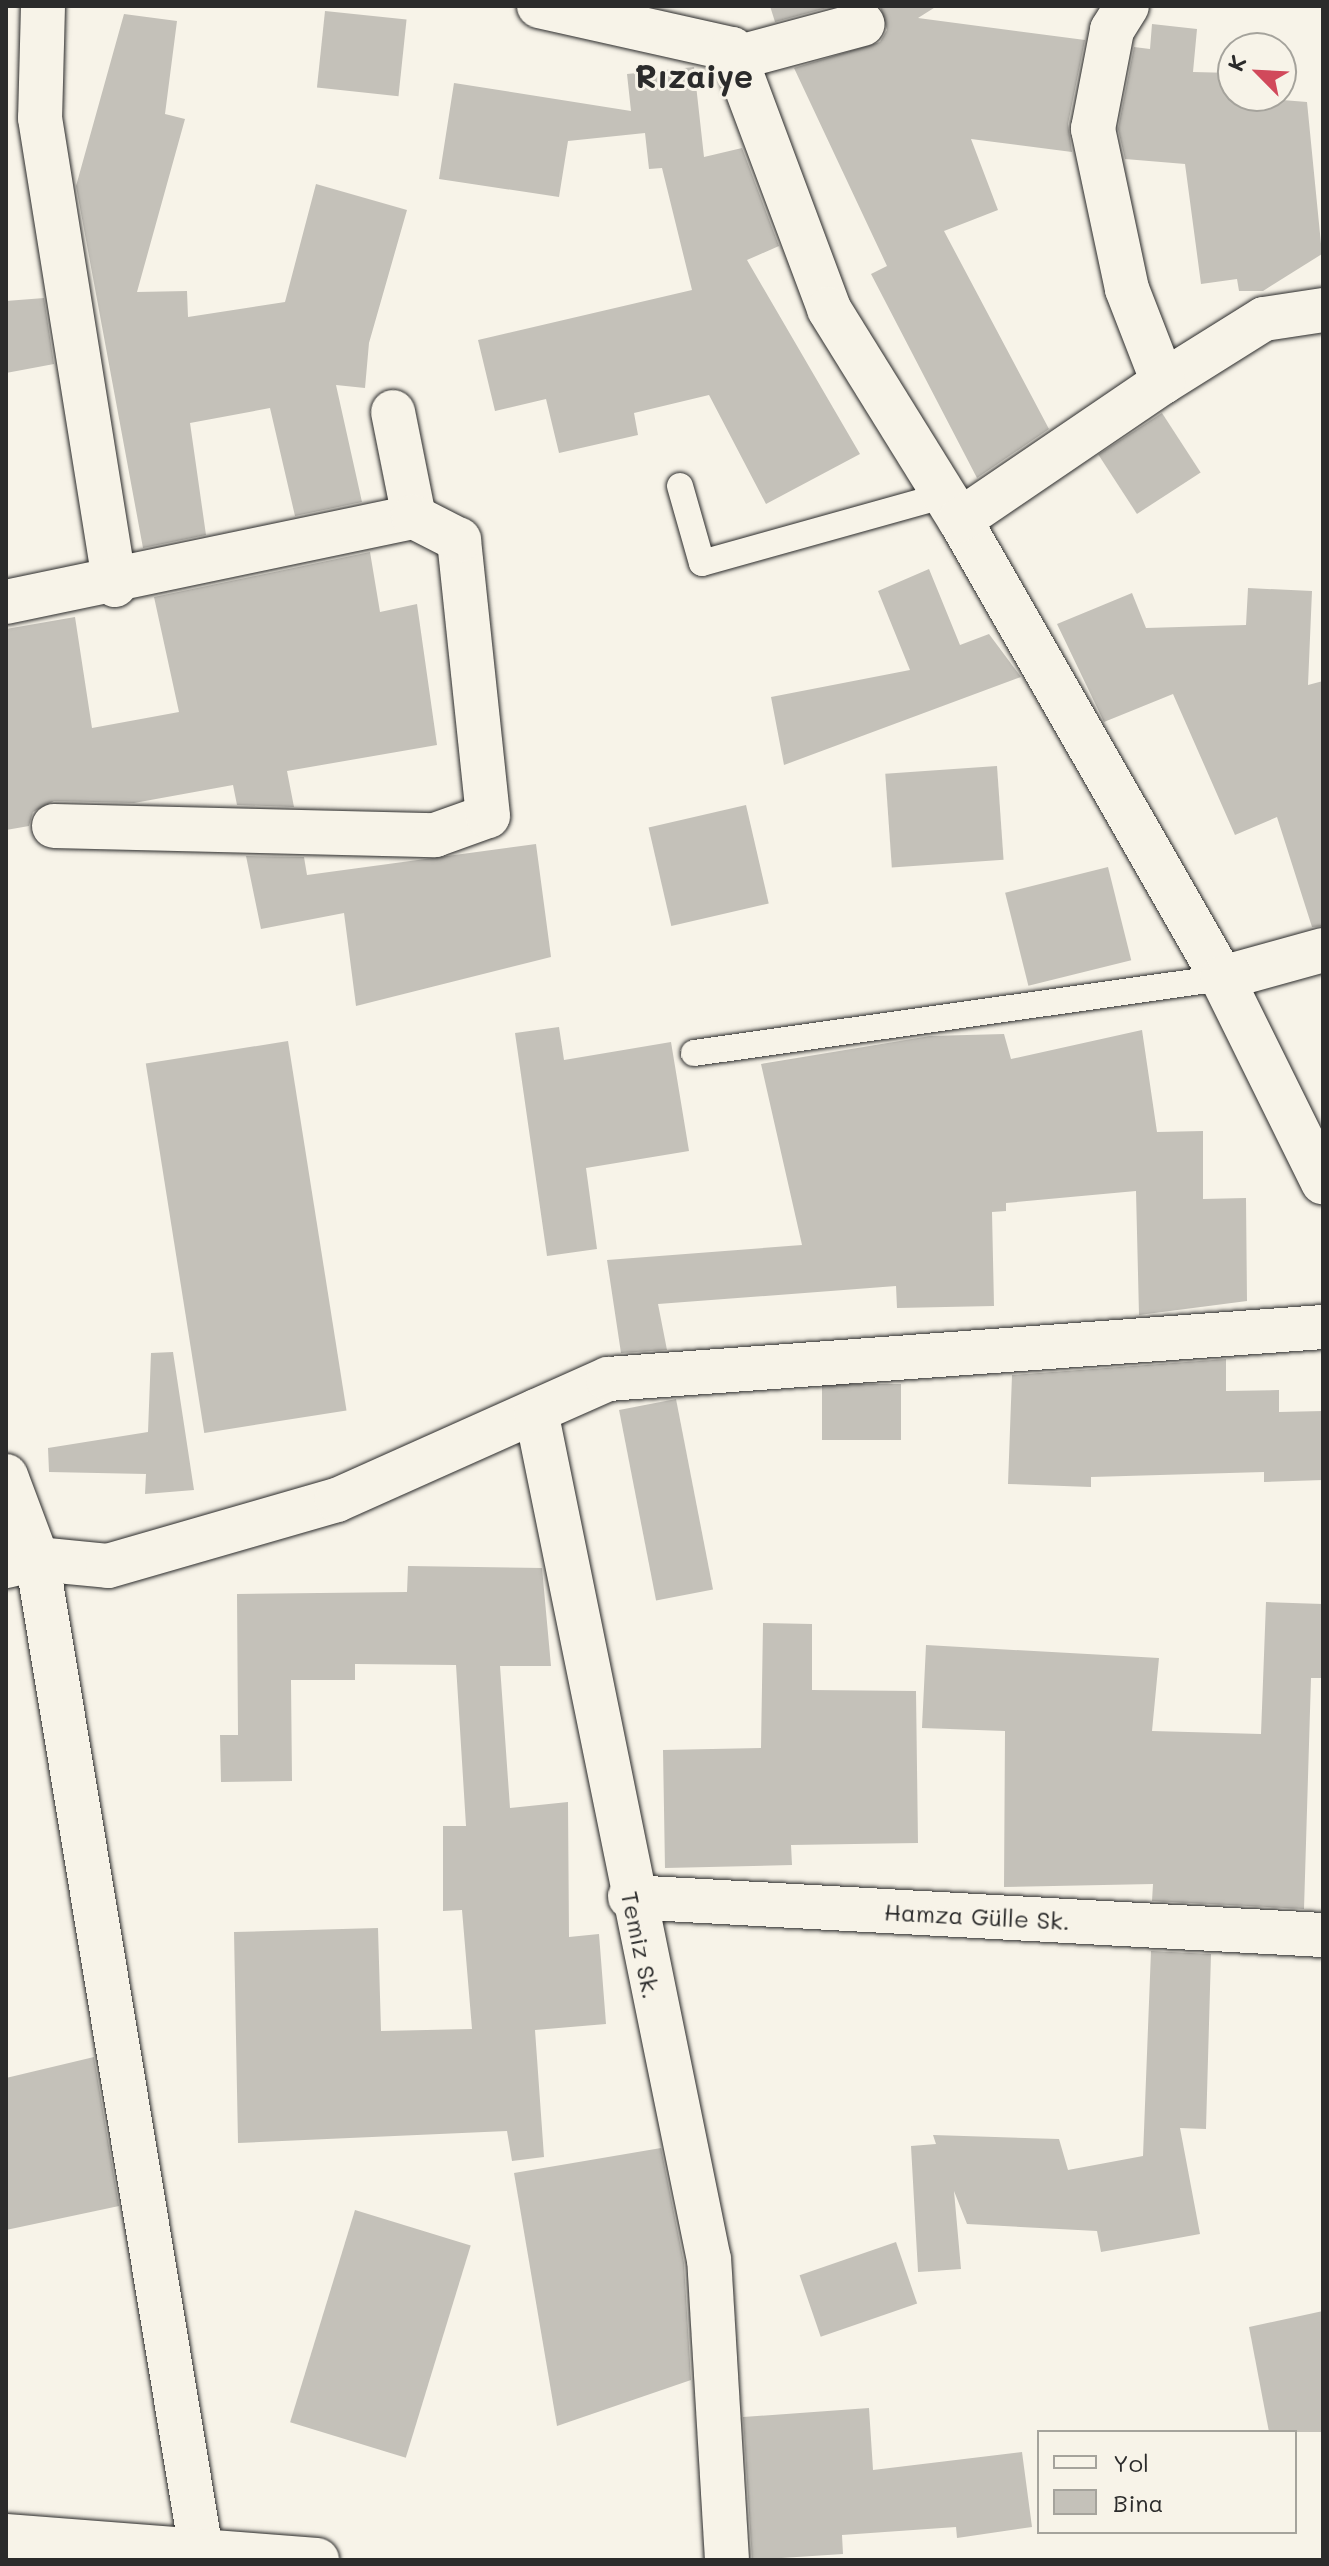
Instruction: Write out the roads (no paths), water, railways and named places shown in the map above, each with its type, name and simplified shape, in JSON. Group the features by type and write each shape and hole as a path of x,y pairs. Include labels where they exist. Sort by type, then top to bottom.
{"street":[{"path":"43,6 40,118 115,585"},
{"path":"539,6 732,49 829,309 952,508 1222,978 1323,1182"},
{"path":"1127,6 1112,30 1093,129 1127,289 1163,382"},
{"path":"736,58 863,24"},
{"path":"952,508 1264,319 1323,310"},
{"path":"393,412 414,517"},
{"path":"6,602 115,585 414,517 459,540 488,816 435,835 54,826"},
{"path":"1222,978 1323,950"},
{"path":"21,1563 108,1566 337,1500 608,1379 1323,1327"},
{"name":"Temiz Sk.","path":"536,1411 630,1897 709,2260 727,2560"},
{"path":"6,1476 201,2551"},
{"name":"Hamza Gülle Sk.","path":"630,1897 1323,1935"},
{"path":"6,2536 317,2560"}],"lane":[{"path":"680,486 702,563 952,508"},
{"path":"694,1053 1222,978"}],"district":[{"name":"Rızaiye","path":"694,75"}]}
